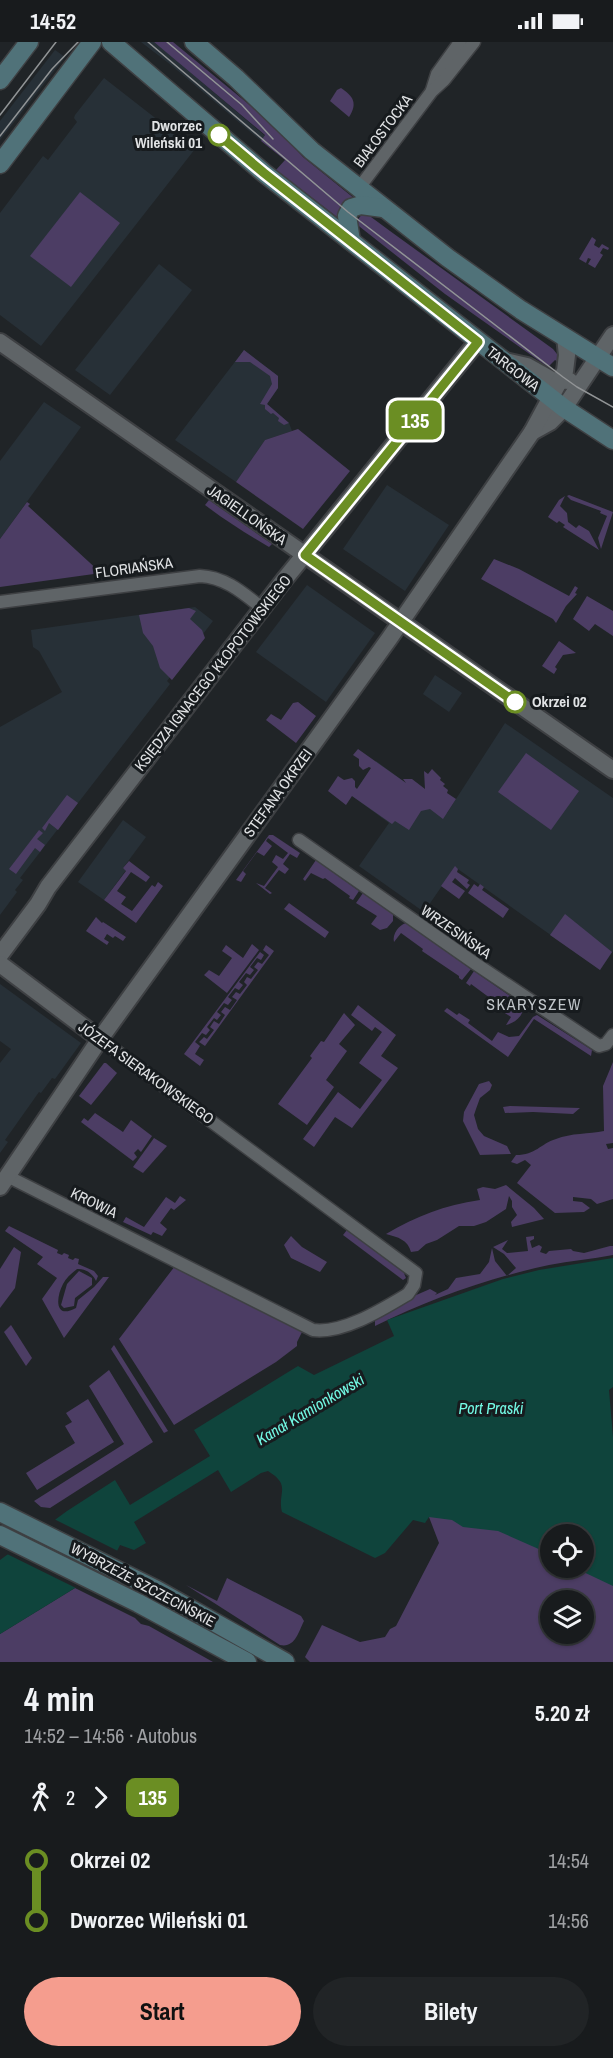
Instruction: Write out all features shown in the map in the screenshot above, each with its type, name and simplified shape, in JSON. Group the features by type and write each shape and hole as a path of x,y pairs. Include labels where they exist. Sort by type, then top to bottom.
{"main road":[{"path":"0,80 29,42"},
{"path":"0,164 92,42"},
{"name":"TARGOWA","path":"111,42 264,173 558,404 613,440"},
{"path":"194,42 237,78 305,146 385,209 498,294 613,368"},
{"path":"351,241 347,216 351,208 361,205 385,209"},
{"name":"WYBRZEŻE SZCZECIŃSKIE","path":"0,1512 157,1590 285,1662"},
{"name":"WYBRZEŻE SZCZECIŃSKIE","path":"0,1535 138,1603 247,1662"}],"street":[{"name":"BIAŁOSTOCKA","path":"432,91 437,74 460,42"},
{"name":"BIAŁOSTOCKA","path":"359,188 432,91 444,80 474,42"},
{"path":"558,404 583,379 613,335"},
{"path":"558,404 567,361 565,338"},
{"name":"JAGIELLOŃSKA","path":"0,342 613,770"},
{"name":"KSIĘDZA IGNACEGO KŁOPOTOWSKIEGO","path":"0,955 48,887 262,608 478,342"},
{"path":"501,360 527,366 546,378 561,382 583,379"},
{"name":"STEFANA OKRZEI","path":"4,1182 100,1039 402,621 532,432 550,423 558,404"},
{"name":"FLORIAŃSKA","path":"0,602 200,576 228,583 262,608"},
{"name":"WRZESIŃSKA","path":"299,840 476,964 599,1046 606,1044 613,1035"},
{"name":"JÓZEFA SIERAKOWSKIEGO","path":"0,964 416,1273 414,1285 408,1294 386,1307 344,1326 324,1332 313,1330 168,1256"},
{"name":"KROWIA","path":"4,1182 168,1256"}],"shaded area":[{"path":"141,42 154,42 265,136 261,141"},
{"path":"154,42 173,42 274,125 303,157 355,199 341,220 276,170 285,160 261,141 265,135"},
{"path":"55,50 65,57 0,140 0,121"},
{"path":"104,78 195,149 41,346 0,315 0,213 43,156 48,160 77,122 75,115"},
{"path":"341,88 353,100 354,104 349,117 330,101"},
{"path":"80,192 120,223 71,287 30,256"},
{"path":"363,213 553,349 560,363 555,360 548,367 445,294 355,223"},
{"path":"592,237 596,240 594,245 599,248 602,244 609,248 608,250 603,248 600,253 603,255 595,268 588,264 591,259 588,258 586,263 579,259"},
{"path":"159,264 192,290 110,395 75,370"},
{"path":"244,350 278,376 278,388 267,404 289,423 292,431 265,440 236,482 175,440"},
{"path":"244,350 278,376 278,388 267,404 289,423 284,425 278,421 279,418 265,409 265,405 260,404 272,384 270,376 250,362 235,362"},
{"path":"44,402 81,427 0,539 0,461"},
{"path":"298,429 350,471 303,529 236,482 265,440"},
{"path":"387,485 449,525 405,591 343,549"},
{"path":"565,496 560,506 567,513 568,522 576,528 579,525 589,531 599,550 563,527 565,525 559,521 557,523 548,517 559,500"},
{"path":"567,496 613,512 601,549 598,538 607,516 600,513 601,511 571,500"},
{"path":"209,500 272,544 269,547 205,505"},
{"path":"27,502 30,504 28,506 101,573 0,587 0,539"},
{"path":"494,559 519,569 569,596 575,586 578,588 575,593 577,594 566,606 556,623 553,619 481,579"},
{"path":"307,585 375,633 326,702 256,652"},
{"path":"587,596 613,611 613,636 595,624 589,631 573,619"},
{"path":"195,607 213,621 167,681 170,684 20,878 23,880 15,890 17,892 0,915 0,727 62,692 39,651 33,647 31,630"},
{"path":"189,608 196,611 190,619 202,630 205,638 172,680 160,668 153,646 143,633 139,615"},
{"path":"559,641 576,653 563,655 555,667 557,669 554,674 542,666"},
{"path":"435,675 462,693 449,712 423,694"},
{"path":"298,702 316,716 296,743 266,720 271,714 281,720 293,703"},
{"path":"505,723 613,798 613,951 600,970 455,867 424,912 359,866 389,823 352,796 376,761 447,813"},
{"path":"358,749 406,783 403,779 412,779 425,789 424,771 428,774 432,769 445,784 443,786 448,790 447,793 456,799 443,819 430,809 421,811 409,830 395,821 392,824 352,796 346,805 328,791 338,776 344,780 352,778 357,789 371,768 363,770 359,766 359,759 353,755"},
{"path":"526,753 579,791 551,830 498,792"},
{"path":"67,795 78,803 58,830 49,823 45,831 42,828"},
{"path":"123,820 146,837 123,868 126,870 104,900 78,882"},
{"path":"39,830 43,833 37,839 45,845 40,852 35,848 16,874 9,869"},
{"path":"269,835 273,835 300,853 297,858 290,854 283,864 289,869 285,874 279,870 265,888 272,893 270,894 256,883 264,886 278,867 272,862 276,855 283,859 288,853 268,838 266,841 272,846 264,856 257,852 243,871 246,874 241,882 236,880"},
{"path":"316,860 359,891 353,900 325,878 311,873 305,881 303,879"},
{"path":"129,861 150,877 146,882 131,872 117,891 126,897 121,904 132,911 152,885 155,887 158,882 163,886 136,923 104,900 126,871 123,868"},
{"path":"455,866 458,869 457,872 469,880 467,883 470,885 467,889 455,878 452,882 465,891 459,899 441,886"},
{"path":"474,884 478,887 480,884 484,887 482,890 509,909 503,918 468,893"},
{"path":"363,893 393,914 393,921 387,928 380,930 371,924 377,916 356,903"},
{"path":"289,903 329,932 325,938 284,909"},
{"path":"565,914 612,952 600,970 550,935"},
{"path":"96,917 126,937 123,941 107,934 104,939 109,942 107,945 86,931"},
{"path":"406,923 471,969 462,980 401,933 394,942 397,930"},
{"path":"252,944 259,950 227,993 204,975 209,970 219,976 232,958 222,951 226,945 243,958"},
{"path":"266,945 274,951 205,1046 199,1042 204,1037 207,1039 214,1030 210,1027 214,1021 219,1024 225,1015 221,1012 225,1007 230,1010 237,1000 232,997 236,992 240,994 247,985 244,982 247,977 251,979 258,970 254,967 258,962 262,964 269,955 263,950"},
{"path":"260,952 264,955 261,960 257,958 250,967 254,970 250,975 246,973 239,982 243,985 239,990 235,988 228,997 232,1000 228,1005 224,1003 217,1012 221,1015 217,1020 214,1018 207,1027 210,1030 206,1035 202,1033 195,1042 200,1046 195,1054 204,1060 200,1066 184,1054"},
{"path":"474,971 523,1005 519,1018 506,1025 511,1017 500,1010 501,1008 494,1001 471,984 470,986 466,983"},
{"path":"0,984 81,1043 55,1079 52,1078 41,1093 39,1092 5,1140 8,1142 0,1153 0,1063 11,1049 0,1041"},
{"path":"358,1005 396,1035 381,1056 398,1068 352,1128 335,1117 314,1147 303,1139 338,1092 360,1109 382,1080 359,1063 382,1032 375,1027 372,1031 351,1015"},
{"path":"447,1008 470,1020 468,1023 492,1041 498,1032 509,1037 519,1036 537,1015 592,1050 591,1056 534,1019 508,1057 444,1011"},
{"path":"344,1013 355,1025 339,1044 347,1051 326,1080 334,1087 307,1125 278,1104 312,1058 310,1056 321,1041 324,1042"},
{"path":"613,1062 613,1143 606,1144 608,1149 613,1148 613,1199 597,1204 591,1199 573,1197 573,1201 582,1202 590,1208 584,1212 555,1213 517,1183 531,1165 525,1160 517,1164 511,1162 516,1155 523,1155 562,1137 604,1131 603,1086"},
{"path":"104,1063 117,1073 91,1105 79,1096"},
{"path":"489,1081 492,1085 490,1090 480,1098 474,1115 478,1129 484,1136 507,1146 511,1154 480,1155 463,1121 464,1112 479,1084"},
{"path":"503,1107 580,1108 573,1114 505,1113"},
{"path":"95,1113 123,1132 131,1120 152,1136 141,1152 138,1149 134,1153 137,1157 133,1161 81,1122 84,1118 88,1121"},
{"path":"154,1138 167,1146 143,1173 133,1167"},
{"path":"506,1185 544,1219 512,1227 511,1222 517,1215 509,1196 506,1209 486,1222 474,1226 459,1226 426,1244 418,1251 411,1252 405,1242 386,1234 431,1212 480,1200 477,1189 483,1187 495,1189"},
{"path":"180,1196 186,1200 174,1210 171,1208 160,1223 167,1229 162,1236 153,1232 151,1235 123,1222 126,1217 144,1227 166,1197 175,1203"},
{"path":"9,1226 58,1250 57,1253 69,1255 68,1258 73,1260 79,1259 78,1264 94,1271 98,1276 96,1281 88,1272 77,1269 63,1284 58,1300 60,1309 69,1311 76,1308 78,1300 103,1277 109,1277 64,1338 42,1299 57,1278 37,1264 43,1257 5,1231"},
{"path":"347,1230 403,1271 406,1278 403,1280 343,1235"},
{"path":"291,1236 302,1247 327,1262 320,1272 291,1258 284,1245"},
{"path":"534,1236 534,1239 530,1241 532,1248 539,1245 542,1247 540,1252 546,1254 549,1251 571,1249 584,1253 613,1246 613,1255 549,1265 508,1275 516,1268 504,1254 493,1247 508,1240 502,1249 507,1253 528,1251 526,1237"},
{"path":"14,1247 21,1252 15,1288 0,1308 0,1269"},
{"path":"492,1248 495,1261 507,1276 438,1298 375,1326 375,1317 382,1310 430,1289 437,1293 435,1295 448,1289 456,1278 480,1274 489,1262"},
{"path":"175,1266 303,1330 297,1346 276,1362 174,1425 119,1339"},
{"path":"79,1271 92,1278 92,1285 75,1298 74,1306 64,1308 61,1305 67,1284"},
{"path":"11,1325 32,1358 26,1366 4,1332"},
{"path":"114,1345 168,1431 164,1433 111,1349"},
{"path":"109,1370 153,1442 50,1508 41,1507 34,1501 124,1444 89,1386"},
{"path":"88,1399 114,1442 37,1490 26,1473 75,1443 65,1426 72,1422 66,1413"},
{"path":"458,1509 540,1536 540,1578 594,1578 594,1569 613,1570 613,1662 310,1662 305,1657 322,1625 360,1642 385,1637 390,1629 396,1626 439,1543 429,1517"},
{"path":"227,1578 301,1616 304,1621 293,1642 280,1645 186,1585 217,1601"},
{"path":"75,1588 135,1618 141,1624 149,1626 213,1662 0,1662 0,1634"}],"water":[{"name":"Port Praski","path":"613,1258 613,1387 609,1390 613,1437 613,1586 594,1577 594,1524 540,1524 540,1550 498,1531 463,1527 452,1520 429,1517 425,1523 413,1520 385,1553 375,1558 282,1512 282,1485 268,1471 231,1492 218,1470 134,1522 146,1543 134,1550 120,1545 116,1553 75,1588 0,1634 0,1560 67,1511 115,1480 130,1505 210,1456 194,1430 298,1366 314,1375 394,1336 387,1320 503,1279 539,1270"}],"pier":[{"path":"52,1518 120,1552 119,1554 116,1558 45,1523"},
{"path":"25,1537 97,1573 78,1589 5,1553"}],"tram line":[{"path":"0,115 56,42"},
{"path":"0,136 52,69 78,42"},
{"path":"148,42 348,212 563,377 613,407"},
{"path":"167,42 242,105 273,139"}],"bus line":[{"name":"135","path":"219,135 478,342 305,555 515,702"}],"place":[{"name":"Dworzec Wileński 01","path":"219,135"},
{"name":"Okrzei 02","path":"515,702"}],"district":[{"name":"SKARYSZEW","path":"534,1004"}],"water label":[{"name":"Kanał Kamionkowski","path":"310,1409"}]}
